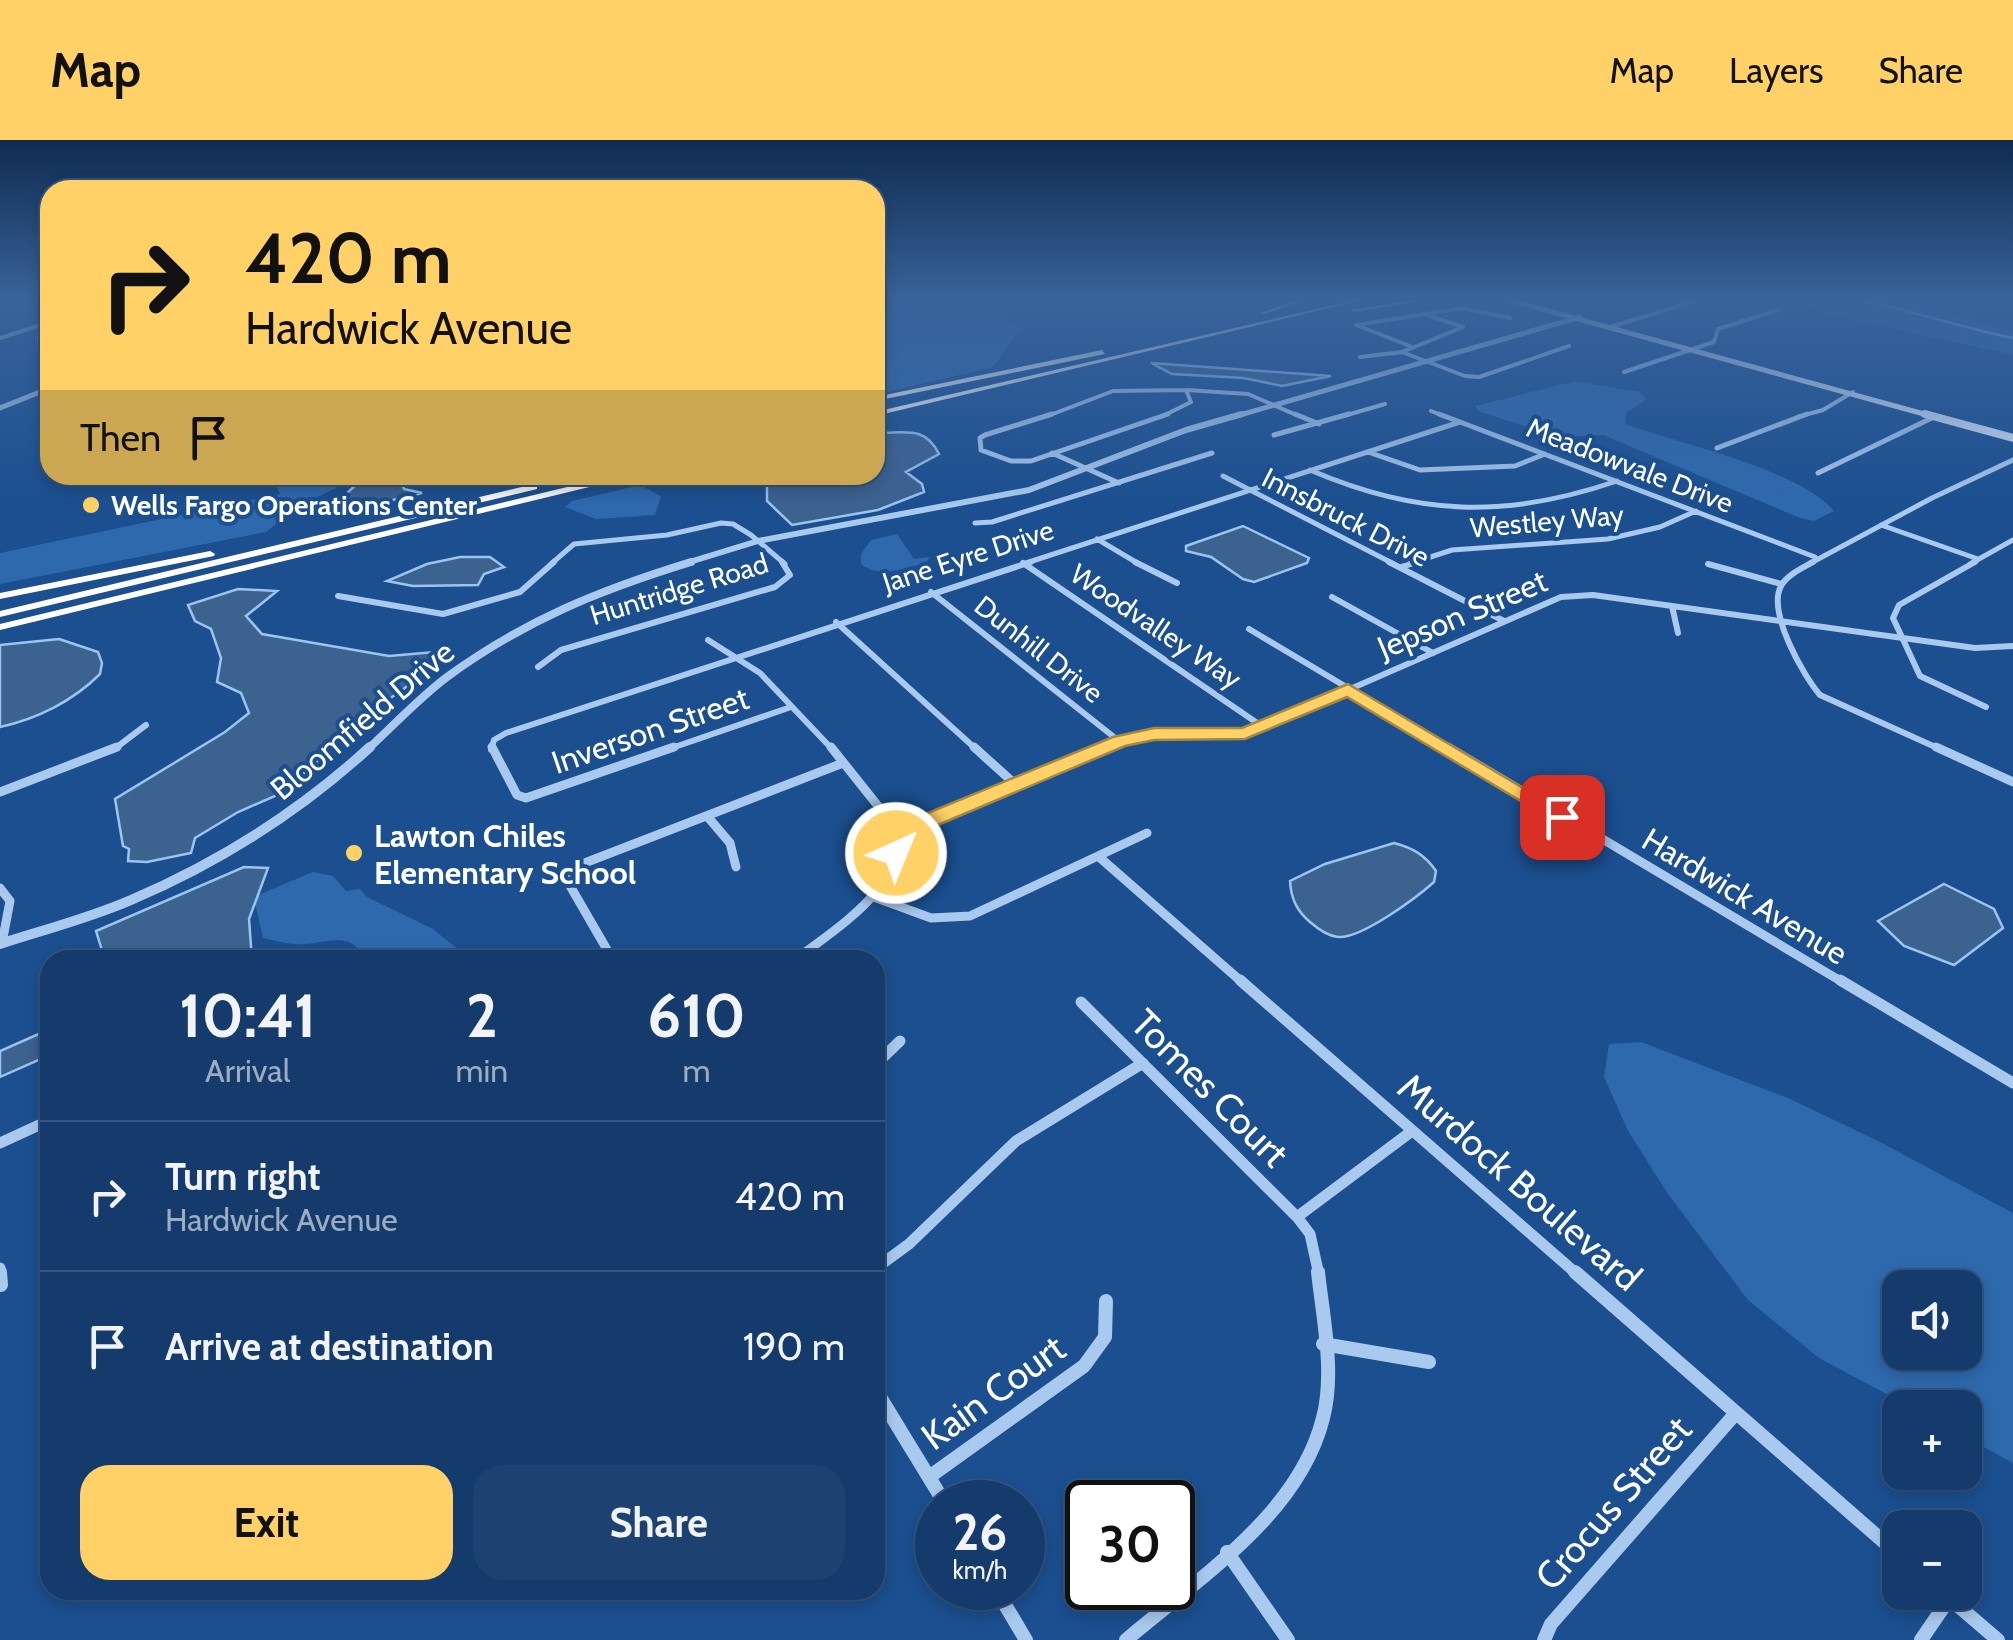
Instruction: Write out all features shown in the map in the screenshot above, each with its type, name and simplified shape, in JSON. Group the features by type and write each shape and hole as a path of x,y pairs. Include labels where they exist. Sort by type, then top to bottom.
{"highway":[{"path":"885,397 1027,368"},
{"path":"885,408 1043,368"},
{"path":"885,409 1070,368"},
{"path":"885,420 1078,368"},
{"path":"0,614 544,485"},
{"path":"0,627 589,485"},
{"path":"570,490 597,485"},
{"path":"0,596 406,518"}],"main road":[{"path":"1766,368 2013,438"}],"street":[{"name":"Bloomfield Drive","path":"1,943 130,900 253,839 328,784 446,678 540,620 628,580 758,541 1006,496 1168,436 1404,368"},
{"path":"1448,368 1478,376 1502,368"},
{"path":"1624,372 1636,368"},
{"path":"1186,390 1191,402 1188,406 1031,461 1011,461 982,450 980,438 1113,391 1186,390 1239,391 1319,424"},
{"path":"0,408 40,392"},
{"path":"1717,448 1783,420 1823,410 1832,401 1853,392"},
{"path":"1274,435 1385,404"},
{"name":"Meadowvale Drive","path":"1430,411 1816,557"},
{"path":"1818,473 1936,416"},
{"name":"Jane Eyre Drive","path":"494,740 836,622 1460,422"},
{"path":"1052,452 1119,483"},
{"path":"1367,452 1420,470 1515,466 1545,454"},
{"path":"975,523 992,522 1212,453"},
{"path":"2013,460 1816,557 1781,584 1778,599 1805,682 1820,694 2013,782"},
{"path":"1310,470 1365,494 1440,506 1547,502 1580,496 1617,482"},
{"name":"Innsbruck Drive","path":"1222,476 1504,620"},
{"name":"Westley Way","path":"1400,567 1452,550 1608,539 1660,527 1696,511"},
{"name":"Bloomfield Drive","path":"338,596 442,614 520,592 574,544 588,540 667,534 726,523 758,541"},
{"path":"1882,525 1978,559"},
{"path":"1097,539 1177,583"},
{"path":"1986,707 1920,676 1892,618 1900,605 2013,540"},
{"name":"Huntridge Road","path":"538,667 561,650 785,582 790,575 788,567 758,541"},
{"name":"Woodvalley Way","path":"1023,562 1263,728"},
{"path":"1708,564 1781,584"},
{"name":"Dunhill Drive","path":"931,592 1120,741"},
{"name":"Jepson Street","path":"896,834 1120,741 1154,734 1226,736 1263,728 1560,596 1593,594 1974,648 2013,646"},
{"path":"1332,597 1433,653"},
{"path":"1672,606 1678,634"},
{"path":"836,622 1016,785"},
{"name":"Hardwick Avenue","path":"1249,629 2013,1083"},
{"path":"708,640 724,654 748,663 791,707 877,800 896,834 896,853 871,896 807,950"},
{"name":"Inverson Street","path":"526,798 791,707"},
{"path":"0,792 109,753 146,725"},
{"path":"494,740 490,749 517,795 526,798"},
{"path":"607,950 569,884 571,872 582,864 843,763"},
{"path":"707,816 730,844 736,867"},
{"path":"871,896 932,921 949,922 970,916 1147,833"},
{"name":"Murdock Boulevard","path":"1098,856 1882,1540"},
{"path":"0,888 10,900 1,943"},
{"name":"Tomes Court","path":"1081,1002 1297,1217"},
{"path":"885,1055 900,1041"},
{"path":"885,1262 911,1243 1000,1154 1028,1132 1142,1063"},
{"path":"0,1143 40,1125"},
{"path":"1126,1640 1276,1506 1307,1461 1324,1416 1322,1344 1318,1257 1310,1234 1297,1217 1412,1132"},
{"path":"0,1268 1,1286"},
{"name":"Kain Court","path":"928,1477 1084,1366 1105,1343 1110,1323 1106,1302"},
{"path":"1322,1344 1428,1362"},
{"path":"885,1406 930,1480"},
{"name":"Crocus Street","path":"1544,1640 1551,1624 1736,1413"},
{"path":"1227,1552 1288,1640"},
{"path":"1008,1610 1026,1640"},
{"path":"1921,1640 1938,1610"},
{"path":"1963,1610 1998,1640"}],"shaded area":[{"path":"885,368 989,368 885,393"},
{"path":"1161,368 1331,376 1282,386 1244,378 1172,374"},
{"path":"1576,381 1639,392 1647,399 1626,413 1625,424 1767,470 1818,496 1834,511 1814,521 1800,518 1603,435 1558,437 1478,411 1475,406"},
{"path":"885,433 921,435 939,454 906,472 922,484 924,492 878,510 792,525 767,501 767,485 885,485"},
{"path":"276,485 337,485 297,507 266,532 0,584 0,553 280,494"},
{"path":"356,485 403,485 404,489 422,493 331,515 326,512"},
{"path":"641,485 661,496 655,515 596,519 565,507 572,501"},
{"path":"1243,526 1309,558 1307,563 1254,582 1211,557 1186,551 1186,546"},
{"path":"897,534 914,559 930,557 926,563 884,572 861,564 861,554 871,540"},
{"path":"460,557 490,557 504,567 484,574 478,585 413,586 387,581 427,564"},
{"path":"238,589 277,591 246,616 262,634 389,656 446,651 446,659 375,709 282,793 238,812 195,838 191,853 147,862 128,861 129,849 123,846 115,799 225,732 249,713 241,693 217,682 221,658 211,629 195,621 188,605"},
{"path":"59,639 98,652 100,674 54,708 0,727 0,645"},
{"path":"1394,843 1418,853 1436,871 1434,882 1402,907 1360,932 1338,937 1319,930 1298,909 1290,881 1325,864"},
{"path":"244,867 268,868 249,919 251,950 102,950 96,931"},
{"path":"313,872 333,876 346,891 360,889 367,897 433,929 459,950 360,950 339,940 298,944 263,938 255,903 258,895"},
{"path":"1944,884 1994,909 2003,928 1954,965 1904,946 1878,921"},
{"path":"40,1033 40,1059 0,1077 0,1051"},
{"path":"1641,1042 1788,1098 2013,1213 2013,1463 1982,1446 1982,1390 1882,1392 1819,1358 1748,1300 1668,1194 1628,1131 1604,1077 1609,1044"}],"place":[{"name":"Wells Fargo Operations Center","path":"91,505"},
{"name":"Lawton Chiles Elementary School","path":"354,853"}],"route":[{"path":"896,853 896,834 1120,741 1171,733 1245,734 1348,690 1562,817"}]}
